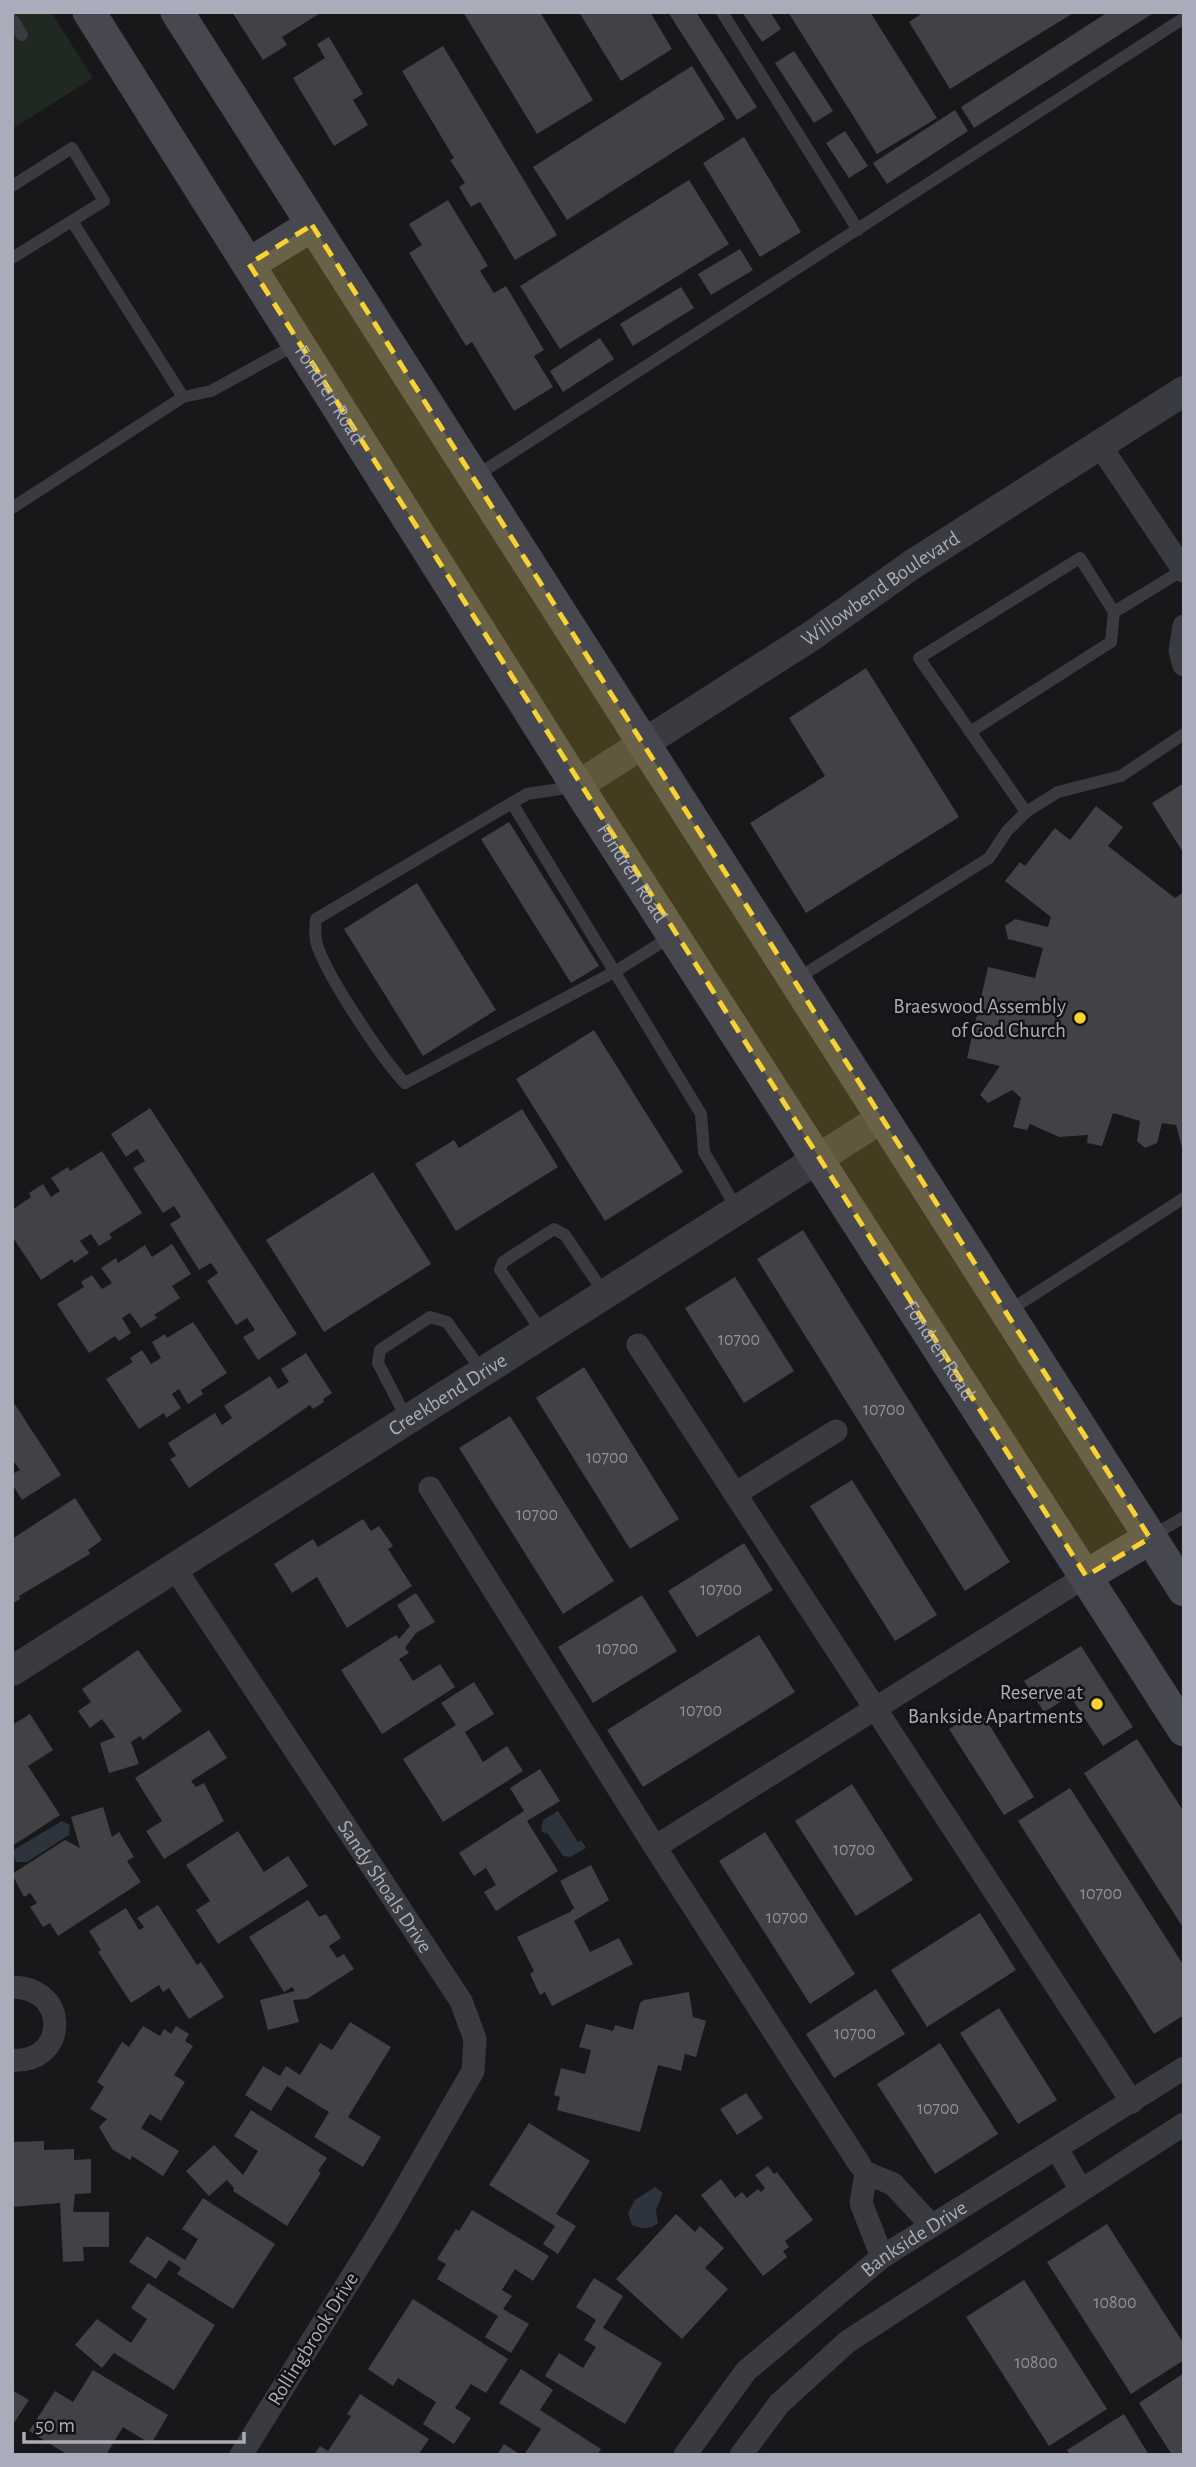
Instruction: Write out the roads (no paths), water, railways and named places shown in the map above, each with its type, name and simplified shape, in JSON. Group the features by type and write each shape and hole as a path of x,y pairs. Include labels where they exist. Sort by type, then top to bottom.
{"main road":[{"name":"Fondren Road","path":"89,12 577,786 1184,1730"},
{"path":"177,12 642,745 1184,1590"},
{"path":"249,264 312,225"},
{"path":"1086,1576 1150,1538"}],"street":[{"name":"Willowbend Boulevard","path":"577,786 1184,391"},
{"path":"1099,444 1183,570"},
{"path":"1184,626 1180,650 1184,665"},
{"name":"Creekbend Drive","path":"12,1671 882,1118"},
{"path":"638,1345 1132,2102"},
{"path":"735,1494 836,1432"},
{"path":"430,1488 655,1847 863,2169 893,2184 932,2226"},
{"name":"Sandy Shoals Drive","path":"174,1567 461,2001 475,2039 473,2071 386,2222"},
{"path":"655,1847 1086,1576"},
{"path":"12,1987 37,1992 53,2011 55,2023 53,2036 37,2055 26,2060 12,2060"},
{"name":"Bankside Drive","path":"685,2455 746,2371 882,2257 1184,2068"},
{"path":"741,2455 779,2404 847,2342 1184,2124"},
{"path":"1057,2149 1081,2190"},
{"path":"863,2169 861,2203 882,2257"},
{"name":"Rollingbrook Drive","path":"241,2455 386,2222"}],"lane":[{"path":"722,12 858,230"},
{"path":"473,478 1184,18"},
{"path":"12,19 22,35"},
{"path":"12,186 72,148 104,201 12,258"},
{"path":"72,221 183,397"},
{"path":"12,508 183,397 211,391 299,343"},
{"path":"970,732 1111,642 1114,612 1080,558 919,658 970,732 1026,812"},
{"path":"1114,612 1183,570"},
{"path":"795,981 989,858 1007,831 1026,812 1058,792 1121,776 1184,734"},
{"path":"577,786 527,794 316,919 317,942 325,963 376,1045 405,1083 616,971 674,935"},
{"path":"512,803 701,1114 704,1152 737,1209"},
{"path":"1007,1313 1184,1198"},
{"path":"542,1332 500,1270 503,1262 554,1229 565,1234 604,1293"},
{"path":"407,1419 378,1363 380,1350 430,1317 447,1322 482,1371"},
{"path":"1150,1538 1184,1517"}],"place":[{"name":"Braeswood Assembly of God Church","path":"1080,1018"},
{"name":"Reserve at Bankside Apartments","path":"1097,1704"}]}
